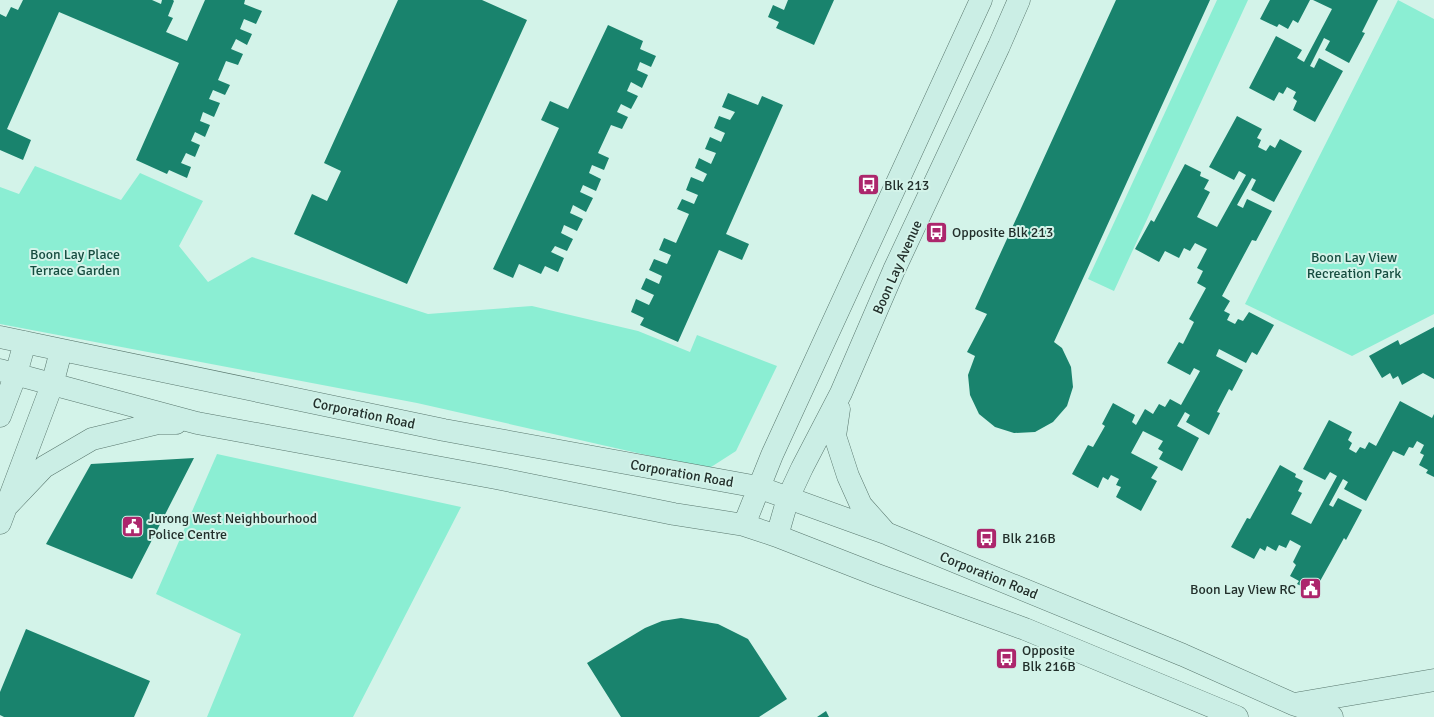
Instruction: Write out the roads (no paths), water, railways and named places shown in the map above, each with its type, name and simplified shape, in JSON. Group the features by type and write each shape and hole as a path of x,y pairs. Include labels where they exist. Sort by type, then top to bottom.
{"main road":[{"path":"744,525 758,487 981,0"},
{"name":"Boon Lay Avenue","path":"777,536 788,498 841,393 894,270 1019,0"},
{"name":"Corporation Road","path":"0,337 444,430 758,487 888,534 1176,652 1293,704 1332,717"},
{"path":"0,416 8,372 25,342"},
{"path":"3,515 52,384 61,351"},
{"path":"8,372 197,423 496,478 674,514 744,525 1025,629 1237,717"},
{"path":"841,393 835,436 848,476 861,505 888,534"},
{"path":"3,515 44,467 92,438 158,423 197,423"},
{"path":"1293,704 1434,680"}],"place":[{"name":"Blk 213","path":"868,185"},
{"name":"Opposite Blk 213","path":"936,232"},
{"name":"Jurong West Neighbourhood Police Centre","path":"132,526"},
{"name":"Blk 216B","path":"986,538"},
{"name":"Boon Lay View RC","path":"1311,589"},
{"name":"Opposite Blk 216B","path":"1007,658"}],"park label":[{"name":"Boon Lay Place Terrace Garden","path":"75,262"},
{"name":"Boon Lay View Recreation Park","path":"1354,266"}]}
